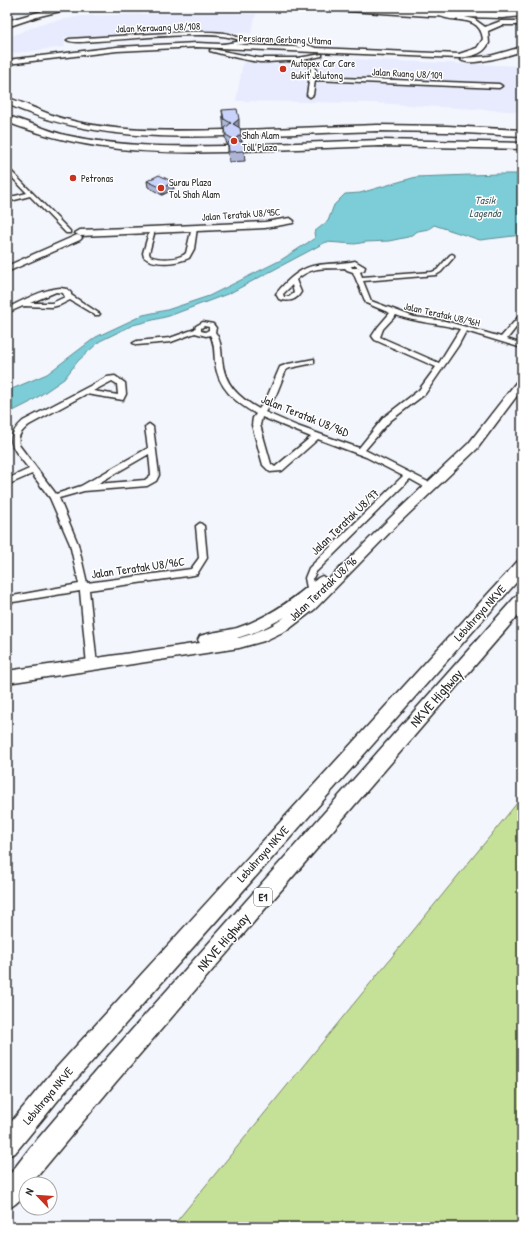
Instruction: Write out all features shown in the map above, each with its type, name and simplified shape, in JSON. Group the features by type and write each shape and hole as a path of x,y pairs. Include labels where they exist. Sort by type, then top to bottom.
{"highway":[{"path":"21,10 42,7"},
{"path":"7,24 36,14 66,7"},
{"path":"315,7 429,13 502,15 522,13"},
{"path":"410,7 522,13"},
{"path":"490,7 522,8"},
{"path":"7,101 48,118 109,130 158,134 225,133"},
{"path":"7,119 54,136 101,146 150,150 227,148"},
{"path":"240,133 377,128 447,129 522,133"},
{"path":"242,148 380,143 522,146"},
{"name":"Lebuhraya NKVE","path":"7,1145 56,1085 522,566"},
{"name":"NKVE Highway","path":"7,1196 38,1156 107,1075 522,600"}],"main road":[{"path":"429,13 469,19 482,26 485,30 501,23 522,23"},
{"name":"Persiaran Gerbang Utama","path":"9,65 119,53 164,50 459,56 470,54 481,48 486,42 485,30"},
{"name":"Persiaran Gerbang Utama","path":"9,65 117,48 154,46 220,46 470,60 490,58 522,49"},
{"name":"Jalan Teratak U8/95C","path":"79,236 152,230 265,225 290,220"},
{"path":"7,264 56,243 67,234 69,239 79,236"},
{"path":"7,269 79,236"},
{"name":"Jalan Teratak U8/96","path":"7,669 91,661 239,643 259,637 284,625 310,605 427,485 474,434 522,371"},
{"name":"Jalan Teratak U8/96","path":"7,677 212,639 253,628 277,616 311,591 427,485 473,446 522,382"}],"street":[{"name":"Jalan Kerawang U8/108","path":"69,40 179,34 227,35 238,37 246,41"},
{"path":"220,46 246,41 271,40 289,43 319,52"},
{"path":"212,50 259,60 298,60 319,52"},
{"path":"298,60 314,69 310,95"},
{"name":"Jalan Ruang U8/109","path":"313,78 499,86"},
{"path":"7,169 67,234"},
{"path":"7,200 30,194"},
{"name":"Jalan Teratak U8/95C","path":"152,230 146,253 147,257 156,260 179,261 186,259 190,254 194,228"},
{"path":"359,279 434,274 439,271 452,256"},
{"name":"Jalan Teratak U8/96H","path":"293,280 306,269 329,265 348,266 355,263 361,265 362,269 356,271 368,302 413,319 445,323 522,346"},
{"path":"7,311 56,290 65,290 68,296 97,314"},
{"path":"23,304 58,304 64,301 68,296"},
{"path":"394,313 380,328 376,336 377,338 440,366"},
{"path":"502,340 522,316"},
{"path":"360,451 387,419 422,392 464,328"},
{"name":"Jalan Teratak U8/96D","path":"137,343 170,340 197,330 203,334 211,332 215,337 220,370 224,382 233,394 246,406 360,451 427,485"},
{"path":"311,361 288,366 283,369 272,396 257,418 256,425 267,465 273,470 279,469 318,435"},
{"path":"91,661 84,587 74,544 54,497 15,445 14,436 26,423 106,380 115,378 120,380 123,387 121,398 124,407"},
{"path":"86,392 121,398"},
{"path":"54,497 84,488 147,483 151,481 155,475 149,427"},
{"path":"84,488 152,449"},
{"path":"7,482 34,470"},
{"name":"Jalan Teratak U8/97","path":"311,591 309,578 312,570 409,475"},
{"name":"Jalan Teratak U8/96C","path":"7,600 84,587 194,572 203,558 200,526"}],"shaded area":[{"path":"176,13 256,14 251,33 177,31 89,37 64,37 65,47 7,54 7,45 14,35 40,24 81,16"},
{"path":"324,58 522,66 522,112 373,103 236,101 243,62 298,64"}],"green space":[{"path":"522,797 522,1227 172,1227"}],"water":[{"name":"Tasik Lagenda","path":"522,174 522,235 480,240 434,225 429,229 418,231 408,237 389,241 355,244 326,242 230,293 169,316 133,325 100,341 78,361 64,379 29,403 7,414 7,391 47,374 96,337 143,315 167,310 209,296 281,260 315,238 314,232 328,221 334,205 345,194 360,193 416,177"}],"building":[{"path":"237,109 239,119 233,124 240,128 241,134 235,139 243,143 244,151 229,152 228,143 233,139 226,135 225,128 231,123 224,119 222,110"},
{"path":"159,175 173,182 162,188 147,181"}],"place":[{"name":"Autopex Car Care Bukit Jelutong","path":"283,69"},
{"name":"Shah Alam Toll Plaza","path":"234,141"},
{"name":"Petronas","path":"73,178"},
{"name":"Surau Plaza Tol Shah Alam","path":"161,188"}]}
